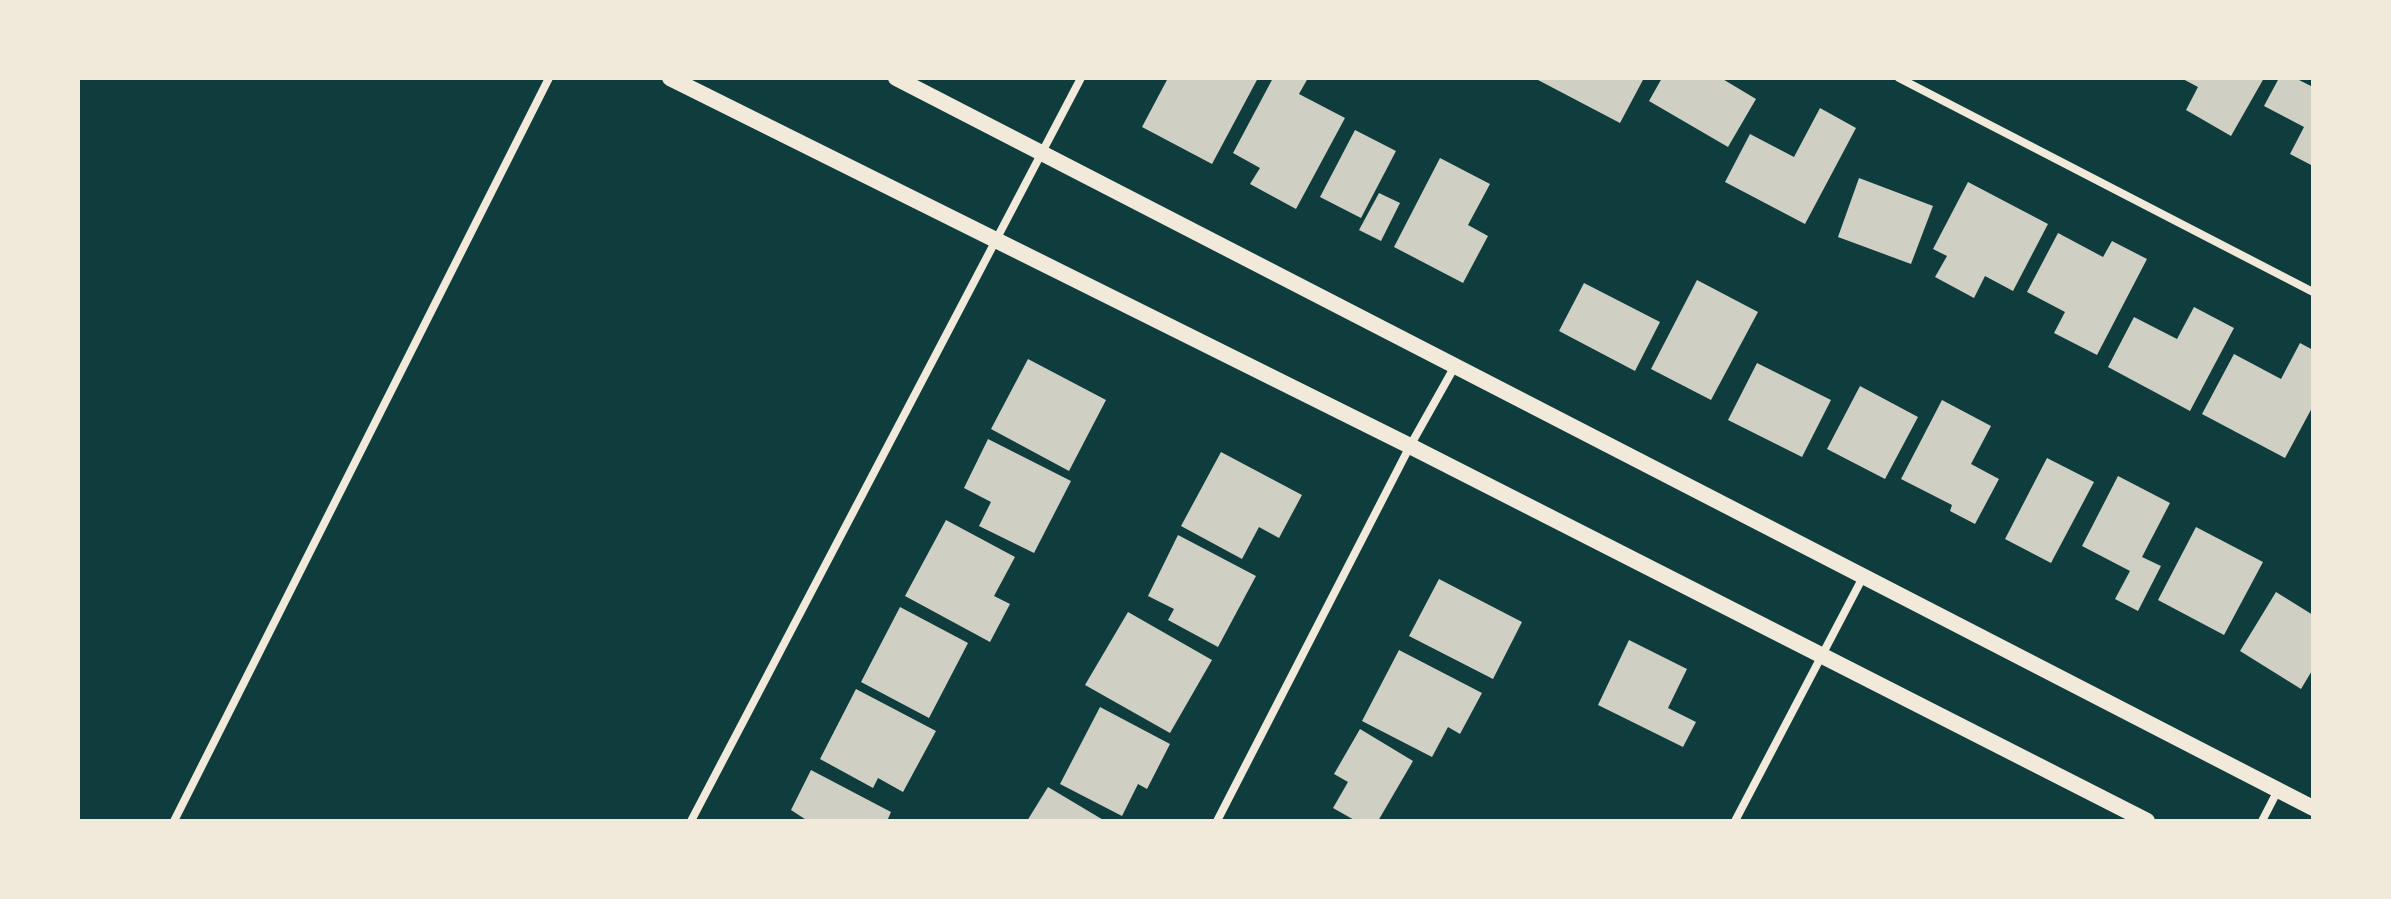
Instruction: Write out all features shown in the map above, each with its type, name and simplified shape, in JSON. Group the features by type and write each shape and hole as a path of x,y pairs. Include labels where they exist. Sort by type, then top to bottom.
{"main road":[{"path":"670,78 1410,446 2147,821"},
{"path":"896,78 2313,808"}],"street":[{"path":"174,821 549,78"},
{"path":"691,821 1081,78"},
{"path":"1899,78 2313,292"},
{"path":"1217,821 1410,446 1455,365"},
{"path":"1735,821 1864,576"},
{"path":"2262,821 2278,790"}],"building":[{"path":"1168,78 1258,78 1212,164 1142,127"},
{"path":"1273,78 1308,78 1299,94 1345,118 1296,209 1250,184 1260,168 1233,153"},
{"path":"1539,78 1644,78 1620,123"},
{"path":"1662,78 1721,78 1756,99 1728,147 1649,101"},
{"path":"2181,78 2264,78 2231,136 2186,110 2198,87"},
{"path":"2279,78 2295,78 2313,87 2313,166 2290,154 2304,127 2264,106"},
{"path":"1820,108 1856,128 1805,224 1725,182 1750,134 1794,157"},
{"path":"1355,130 1396,151 1361,218 1320,197"},
{"path":"1440,158 1490,184 1468,225 1488,236 1463,283 1394,247"},
{"path":"1859,178 1933,206 1911,264 1838,237"},
{"path":"1968,182 2048,224 2013,291 1985,276 1974,298 1935,277 1947,256 1933,249"},
{"path":"1379,193 1400,203 1381,241 1359,230"},
{"path":"2058,233 2103,257 2112,241 2147,259 2097,355 2054,333 2065,312 2027,292"},
{"path":"1697,280 1758,312 1711,400 1651,369"},
{"path":"1584,283 1660,322 1635,371 1559,331"},
{"path":"2194,307 2234,328 2190,411 2108,367 2134,317 2177,339"},
{"path":"2300,343 2313,350 2313,406 2285,458 2202,414 2234,354 2281,379"},
{"path":"1028,359 1106,400 1069,471 991,429"},
{"path":"1757,363 1831,400 1802,457 1728,420"},
{"path":"1860,386 1918,417 1885,479 1827,449"},
{"path":"1942,400 1991,426 1971,464 1999,479 1975,524 1950,511 1952,505 1901,479"},
{"path":"988,439 1071,481 1034,553 979,526 991,502 964,488"},
{"path":"1221,452 1302,495 1279,538 1259,527 1242,559 1181,526"},
{"path":"2047,458 2094,482 2051,563 2005,539"},
{"path":"2118,476 2170,503 2142,557 2161,566 2138,611 2115,599 2130,571 2082,546"},
{"path":"946,520 1015,557 994,596 1010,604 990,642 905,596"},
{"path":"2196,527 2263,562 2224,635 2158,600"},
{"path":"1178,535 1256,576 1218,647 1168,620 1174,609 1148,596"},
{"path":"1439,579 1522,622 1493,679 1409,636"},
{"path":"2276,592 2313,615 2313,669 2301,689 2240,651"},
{"path":"900,607 968,643 929,718 861,682"},
{"path":"1128,612 1212,660 1170,733 1085,685"},
{"path":"1629,640 1687,669 1668,708 1696,722 1683,747 1598,705"},
{"path":"1399,650 1482,693 1460,734 1448,727 1432,757 1362,721"},
{"path":"856,689 936,731 903,792 878,778 873,788 820,759"},
{"path":"1100,707 1170,744 1147,789 1138,784 1122,816 1060,784"},
{"path":"1360,729 1413,761 1378,821 1356,821 1333,808 1348,782 1334,774"},
{"path":"811,770 891,812 887,821 808,821 791,810"},
{"path":"1048,787 1105,821 1027,821"}]}
